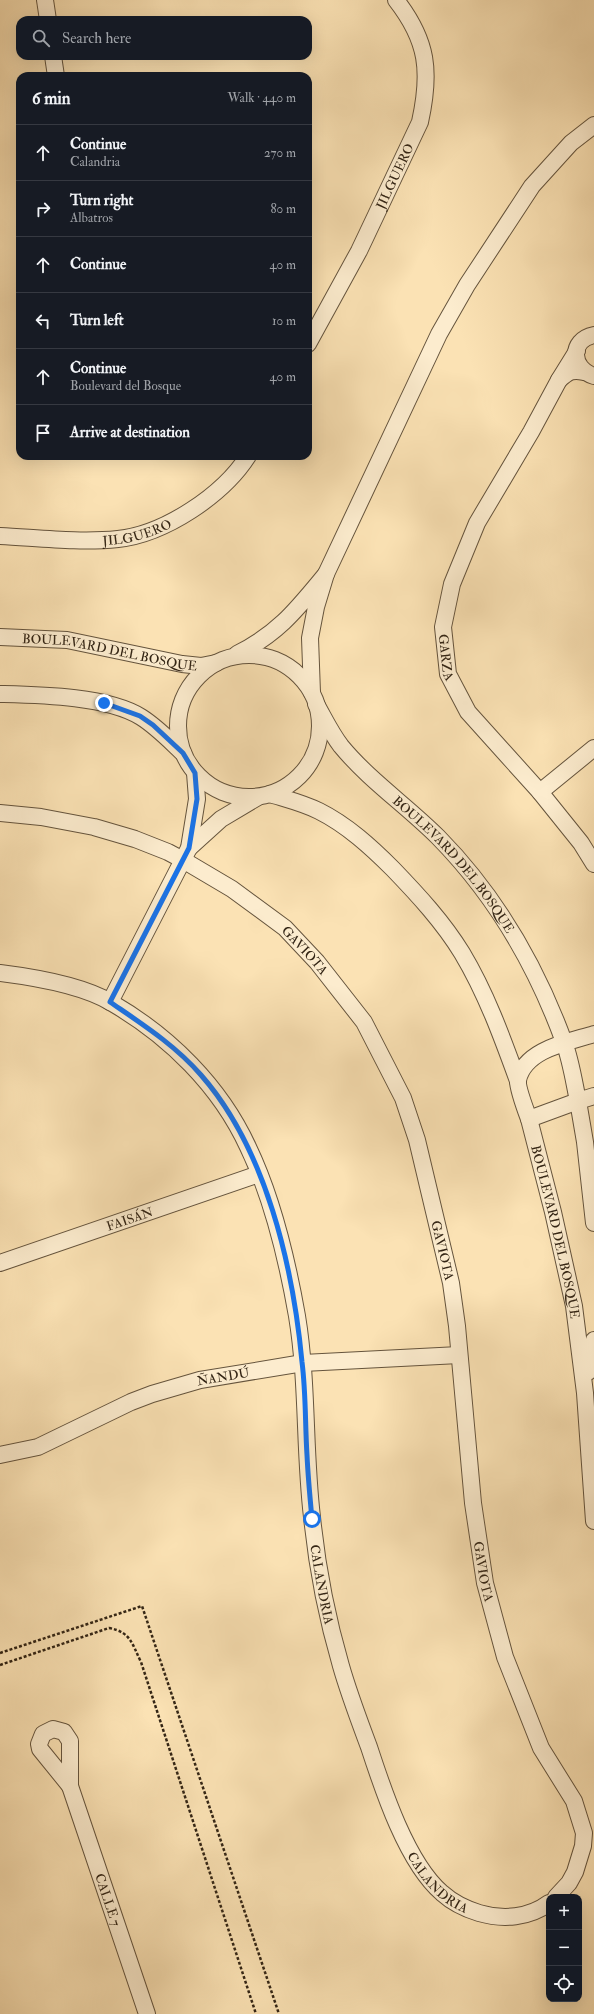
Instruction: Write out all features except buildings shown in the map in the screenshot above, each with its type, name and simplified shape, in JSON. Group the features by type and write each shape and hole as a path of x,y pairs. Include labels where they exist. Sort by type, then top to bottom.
{"street":[{"path":"45,0 47,16"},
{"name":"JILGUERO","path":"312,337 359,251 420,122 424,102 425,57 414,25 396,0"},
{"path":"54,60 55,72"},
{"path":"186,854 221,819 264,795 292,783 305,769 314,753 320,729 314,698 310,638 316,607 326,574 438,334 467,285 532,186 571,142 594,125"},
{"name":"GARZA","path":"594,335 582,341 531,432 477,523 452,584 442,627 448,674 468,712 540,792 580,843 594,864"},
{"path":"576,351 577,362 589,374"},
{"path":"559,380 568,372 575,370 589,374"},
{"name":"JILGUERO","path":"0,536 97,540 118,539 150,532 198,506 229,479 245,460"},
{"path":"326,574 291,616 276,631 259,643 224,660 200,676 186,695 181,706 179,724 180,742 183,753 195,773 204,781 224,793 246,797 264,795 302,804 338,822 383,859 426,904 462,953 477,980 502,1036 518,1081"},
{"name":"BOULEVARD DEL BOSQUE","path":"0,637 67,640 182,664 201,666 224,660"},
{"path":"224,660 251,656 273,660 292,671 314,698"},
{"path":"0,694 59,697 104,703 140,716 153,725 183,753"},
{"name":"BOULEVARD DEL BOSQUE","path":"314,698 340,744 350,756 438,837 466,866 488,894 506,921 542,987 565,1044 578,1101"},
{"path":"540,792 594,748"},
{"path":"110,1002 186,854 197,799 195,773"},
{"name":"GAVIOTA","path":"0,813 41,817 94,827 135,839 168,852 186,854 269,915 284,928 317,962 364,1022 403,1098 417,1140 451,1283 473,1503 485,1583 505,1657 541,1748 574,1801 584,1832 583,1846 575,1872 569,1883 559,1894"},
{"name":"CALANDRIA","path":"0,973 65,986 110,1002 160,1036 202,1076 233,1119 248,1146 259,1174 278,1230 288,1269 303,1363 306,1455 312,1519 327,1606 341,1665 383,1792 416,1860 430,1881 442,1893 458,1904 490,1916 514,1916 529,1913 546,1905"},
{"path":"518,1081 530,1060 540,1053 594,1034"},
{"name":"BOULEVARD DEL BOSQUE","path":"518,1081 556,1226 574,1306 585,1393 594,1521"},
{"path":"529,1119 594,1096"},
{"path":"578,1101 591,1186 594,1223"},
{"name":"FAISÁN","path":"0,1263 259,1174"},
{"name":"BOULEVARD DEL BOSQUE","path":"585,1393 594,1340"},
{"name":"ÑANDÚ","path":"0,1455 38,1447 56,1440 113,1411 152,1394 207,1379 303,1363 459,1355"},
{"name":"CALLE 7","path":"70,1786 147,2014"}],"path":[{"path":"0,1653 142,1606 279,2014"},
{"path":"0,1665 109,1628 119,1629 128,1635 140,1662 256,2014"}],"route":[{"path":"104,703 140,716 153,725 183,753 195,773 197,799 189,848 110,1002 160,1036 202,1076 233,1119 248,1146 259,1174 278,1230 288,1269 297,1318 303,1363 306,1455 312,1519"}]}
